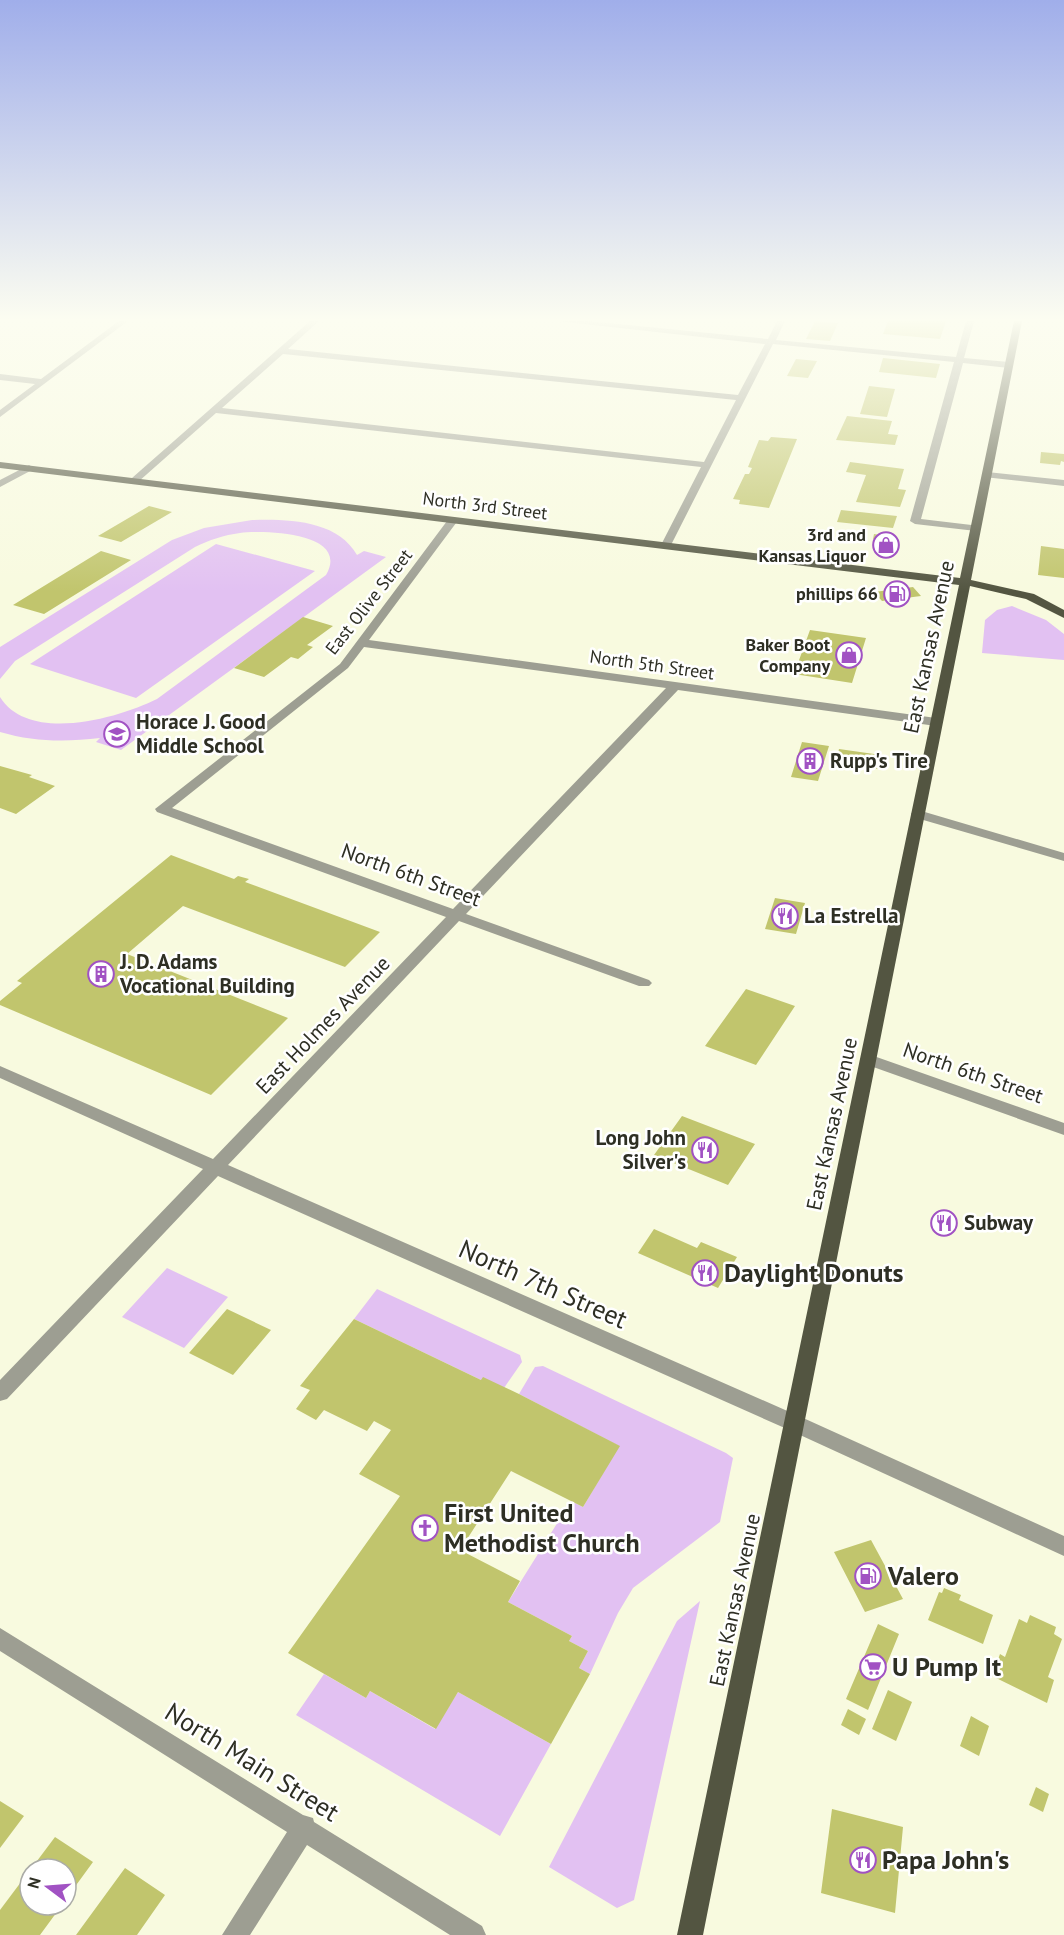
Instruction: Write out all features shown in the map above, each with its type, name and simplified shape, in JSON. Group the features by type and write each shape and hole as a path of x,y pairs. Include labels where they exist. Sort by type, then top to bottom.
{"main road":[{"name":"East Kansas Avenue","path":"690,1935 1000,411"},
{"name":"North 3rd Street","path":"0,465 965,582 1030,596 1064,615"}],"street":[{"path":"135,480 213,411"},
{"path":"226,411 706,465"},
{"path":"666,545 733,411"},
{"path":"946,411 915,521 976,528"},
{"path":"0,484 30,468"},
{"path":"987,475 1064,483"},
{"name":"East Olive Street","path":"162,809 344,666 364,643 454,519"},
{"name":"North 5th Street","path":"364,643 936,722"},
{"name":"East Holmes Avenue","path":"0,1393 675,686"},
{"name":"North 6th Street","path":"162,809 644,982"},
{"path":"918,814 1064,857"},
{"name":"North 6th Street","path":"868,1059 1064,1128"},
{"name":"North 7th Street","path":"0,1072 794,1423 1064,1546"},
{"name":"North Main Street","path":"0,1639 304,1827 473,1935"},
{"path":"235,1935 304,1827"}],"shaded area":[{"path":"252,520 296,521 310,524 337,535 348,543 357,555 364,551 386,557 121,750 96,742 100,738 50,740 25,738 0,732 0,697 14,711 31,720 52,723 75,723 98,719 157,699 326,575 330,561 326,550 316,542 301,537 267,532 234,534 217,538 195,547 15,661 0,679 0,647 172,540 204,528"},
{"path":"216,544 315,571 136,698 30,664"},
{"path":"1012,606 1046,620 1064,634 1064,660 982,653 985,620 997,610"},
{"path":"167,1268 228,1297 184,1348 122,1317"},
{"path":"377,1289 520,1355 522,1362 504,1388 481,1380 354,1319"},
{"path":"543,1366 733,1458 720,1522 633,1588 618,1613 590,1674 579,1668 588,1651 569,1641 572,1636 508,1602 571,1501 583,1507 619,1446 519,1394 535,1367"},
{"path":"700,1601 634,1900 617,1908 549,1867 677,1621"},
{"path":"324,1674 366,1698 370,1691 435,1729 458,1692 551,1744 500,1836 296,1715"}],"building":[{"path":"861,411 889,411 887,417 860,414"},
{"path":"847,416 892,421 888,434 898,435 895,445 836,440"},
{"path":"771,437 797,439 769,508 739,504 740,500 733,499 745,474 749,474 752,468 748,467 759,440 768,441"},
{"path":"1041,452 1064,454 1064,462 1061,461 1060,465 1040,463"},
{"path":"850,462 904,469 898,489 906,490 900,507 856,502 866,475 846,472"},
{"path":"149,506 172,512 121,542 98,536"},
{"path":"841,510 897,516 893,528 837,522"},
{"name":"3rd and Kansas Liquor","path":"874,534 896,537 892,554 876,552 879,539 873,539"},
{"path":"1041,546 1064,549 1064,578 1038,575"},
{"path":"101,551 131,560 44,614 13,605"},
{"name":"phillips 66","path":"913,587 921,596 882,601 874,592"},
{"path":"303,617 333,626 307,645 313,647 298,659 291,657 264,677 234,668"},
{"path":"810,630 866,638 852,683 794,674"},
{"name":"Rupp's Tire","path":"802,742 829,746 818,781 791,777"},
{"path":"839,749 881,755 878,769 836,763"},
{"path":"0,766 32,775 29,777 55,786 16,814 0,808"},
{"name":"J. D. Adams Vocational Building","path":"171,855 234,879 238,876 249,879 245,882 380,932 345,967 183,906 127,954 288,1018 211,1095 0,1005 0,1001 22,983 17,981"},
{"name":"La Estrella","path":"775,898 805,903 796,934 765,929"},
{"path":"746,989 795,1006 756,1065 705,1046"},
{"name":"Long John Silver's","path":"682,1116 755,1144 728,1185 654,1155"},
{"name":"Daylight Donuts","path":"654,1229 697,1248 701,1242 737,1257 718,1288 638,1253"},
{"path":"227,1309 271,1330 233,1375 189,1353"},
{"name":"First United Methodist Church","path":"354,1319 481,1380 483,1377 519,1394 620,1446 583,1507 511,1471 460,1550 520,1581 508,1602 572,1636 569,1641 588,1651 579,1668 590,1674 551,1744 458,1692 436,1729 370,1691 366,1698 288,1653 400,1496 359,1474 391,1430 374,1421 367,1431 324,1410 316,1420 296,1409 310,1390 300,1386"},
{"name":"Valero","path":"871,1540 903,1599 865,1612 834,1552"},
{"path":"944,1588 961,1595 959,1600 993,1615 983,1644 928,1620 939,1592 942,1593"},
{"path":"1030,1615 1056,1627 1054,1634 1062,1639 1048,1677 1054,1680 1047,1703 992,1676 1000,1654 1005,1657 1019,1619 1027,1623"},
{"name":"U Pump It","path":"878,1624 899,1634 868,1710 846,1699"},
{"path":"888,1690 912,1702 896,1741 872,1729"},
{"path":"848,1709 866,1719 859,1735 841,1725"},
{"path":"971,1716 989,1726 979,1756 960,1746"},
{"path":"1036,1787 1049,1794 1043,1812 1029,1805"},
{"path":"0,1801 24,1816 0,1848"},
{"name":"Papa John's","path":"832,1809 903,1827 895,1913 821,1893"},
{"path":"55,1837 93,1862 78,1883 78,1857 40,1857"},
{"path":"125,1868 165,1895 137,1935 76,1935"},
{"path":"18,1886 18,1917 53,1917 40,1935 0,1935 0,1910"}],"place":[{"name":"3rd and Kansas Liquor","path":"886,545"},
{"name":"phillips 66","path":"897,594"},
{"name":"Baker Boot Company","path":"849,655"},
{"name":"Horace J. Good Middle School","path":"117,734"},
{"name":"Rupp's Tire","path":"810,761"},
{"name":"La Estrella","path":"785,916"},
{"name":"J. D. Adams Vocational Building","path":"101,974"},
{"name":"Long John Silver's","path":"705,1150"},
{"name":"Subway","path":"944,1223"},
{"name":"Daylight Donuts","path":"705,1273"},
{"name":"First United Methodist Church","path":"425,1528"},
{"name":"Valero","path":"868,1576"},
{"name":"U Pump It","path":"873,1667"},
{"name":"Papa John's","path":"863,1860"}]}
